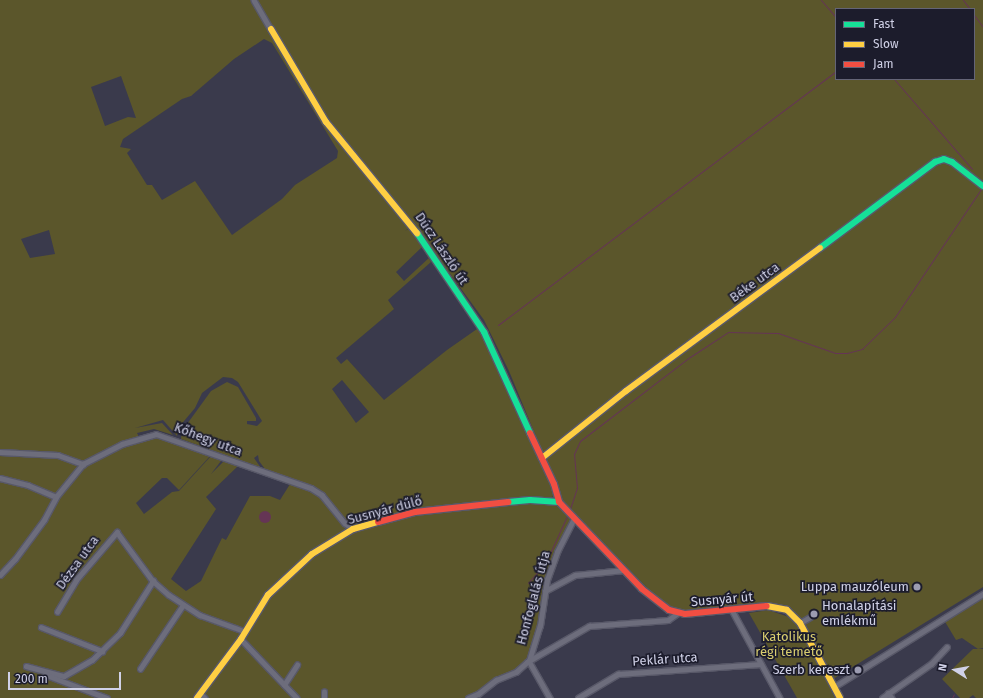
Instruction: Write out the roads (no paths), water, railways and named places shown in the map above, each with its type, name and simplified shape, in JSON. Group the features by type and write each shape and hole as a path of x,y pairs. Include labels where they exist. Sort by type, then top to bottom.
{"street":[{"path":"254,0 271,29"},
{"name":"Dúcz László út","path":"271,29 326,122 348,152 405,216 482,329 559,496 559,502"},
{"name":"Béke utca","path":"542,458 626,391 935,162 944,159 952,162 970,178 983,186"},
{"name":"Kőhegy utca","path":"0,575 44,520 56,497 83,464 122,444 148,435 162,434 219,457 311,488 322,495 345,524 353,529"},
{"path":"0,452 58,455 83,464"},
{"path":"0,478 28,485 56,497"},
{"name":"Susnyár dűlő","path":"201,696 241,639 244,631 268,595 312,554 353,529 415,512 530,500 559,502"},
{"name":"Susnyár út","path":"559,502 570,515 657,602 678,613 697,614 732,610 779,608 793,614 800,623 840,698"},
{"name":"Honfoglalás útja","path":"468,698 478,694 496,680 516,672 529,661 540,626 545,592 570,515"},
{"name":"Dézsa utca","path":"57,612 76,580 112,535 120,533 153,581"},
{"path":"545,592 575,575 624,570"},
{"path":"49,676 64,676 92,660 102,651 120,633 153,581 184,605 220,624 244,631"},
{"path":"834,687 983,594"},
{"path":"140,669 184,605"},
{"path":"732,610 780,698"},
{"path":"550,698 529,661 589,626 668,620 678,613"},
{"path":"800,623 810,617"},
{"path":"41,626 102,651"},
{"path":"241,639 297,698"},
{"path":"882,698 931,664 947,647"},
{"path":"532,651 540,654"},
{"name":"Peklár utca","path":"578,698 618,674 761,664"},
{"path":"284,685 297,665"},
{"path":"26,666 107,698"},
{"path":"324,692 324,698"},
{"path":"888,693 892,698"}],"waterway":[{"path":"821,0 835,16"},
{"path":"963,0 969,8"},
{"path":"975,16 983,27"},
{"path":"498,325 835,72"},
{"path":"895,80 972,169"},
{"path":"570,509 577,488 574,454 580,441 690,357 728,332 778,333 835,353 847,353 862,349 895,317 981,189"},
{"path":"528,583 546,562 568,514"},
{"path":"952,698 954,694"}],"place":[{"name":"Luppa mauzóleum","path":"917,587"},
{"name":"Honalapítási emlékmű","path":"814,614"},
{"name":"Szerb kereszt","path":"858,670"}],"park label":[{"name":"Katolikus régi temető","path":"789,646"}]}
